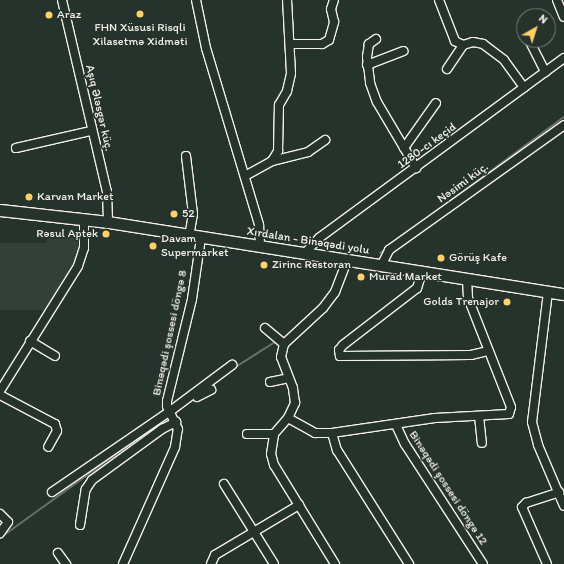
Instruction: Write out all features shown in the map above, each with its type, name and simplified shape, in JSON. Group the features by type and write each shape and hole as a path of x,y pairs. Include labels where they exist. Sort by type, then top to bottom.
{"main road":[{"name":"Xırdalan - Binəqədi yolu","path":"0,210 108,222 201,238 564,294"}],"street":[{"name":"Aşıq Ələsgər küç.","path":"62,0 91,131 108,197 108,222"},
{"path":"196,0 206,48 259,225 260,247"},
{"path":"272,161 278,151 279,105 287,91 291,73 287,0"},
{"path":"290,44 322,44 329,40 334,22 331,9 334,0"},
{"path":"439,0 455,41 463,45"},
{"path":"557,0 564,17"},
{"path":"376,39 369,44 367,65 374,96 416,168"},
{"path":"447,69 463,45 473,42 483,44 504,60 524,88"},
{"path":"533,48 545,72"},
{"path":"367,65 403,50"},
{"name":"1280-cı keçid","path":"305,254 315,241 564,58"},
{"path":"404,148 436,103"},
{"name":"Nəsimi küç.","path":"381,266 389,250 564,125"},
{"path":"16,148 91,131"},
{"path":"245,176 272,161 308,152 325,140"},
{"path":"186,156 193,214 189,236"},
{"path":"0,391 82,257 84,248 84,219"},
{"name":"Binəqədi şossesi döngə 8","path":"123,564 175,447 178,436 167,401 192,299 201,238"},
{"path":"335,564 271,459 274,434 288,418 295,403 289,378 281,357 284,344 323,308 335,292 347,260"},
{"path":"422,272 417,288 343,345 339,350 340,356 471,355 489,351"},
{"path":"288,418 315,433 332,433 396,425 434,418 508,414 511,407 468,298 466,279"},
{"path":"548,292 532,422 538,445 564,506"},
{"path":"265,328 284,344"},
{"path":"30,341 55,356"},
{"path":"80,525 86,489 92,480 162,429 172,417 232,365"},
{"path":"270,382 289,378"},
{"path":"52,492 172,417 211,390"},
{"path":"0,395 54,424 57,431 48,447"},
{"path":"479,416 482,443"},
{"name":"Binəqədi şossesi döngə 12","path":"396,425 405,444 483,564"},
{"path":"332,433 337,450 409,564"},
{"path":"247,434 274,434"},
{"path":"224,484 274,564"},
{"path":"547,564 522,507 526,503 558,492"},
{"path":"211,564 215,555 299,505"},
{"path":"0,514 8,522 0,533"},
{"path":"58,553 66,564"}],"shaded area":[{"path":"47,235 82,238 76,262 45,310 0,310 0,243 46,243"}],"waterway":[{"path":"427,218 564,117"},
{"path":"380,253 386,249"},
{"path":"234,368 275,342"},
{"path":"0,538 147,432"}],"place":[{"name":"FHN Xüsusi Risqli Xilasetmə Xidməti","path":"140,14"},
{"name":"Araz","path":"49,15"},
{"name":"Karvan Market","path":"29,197"},
{"name":"52","path":"174,214"},
{"name":"Rəsul Aptek","path":"106,234"},
{"name":"Davam Supermarket","path":"153,246"},
{"name":"Görüş Kafe","path":"441,258"},
{"name":"Zirinc Restoran","path":"264,265"},
{"name":"Murad Market","path":"361,277"},
{"name":"Golds Trenajor","path":"507,302"}]}
